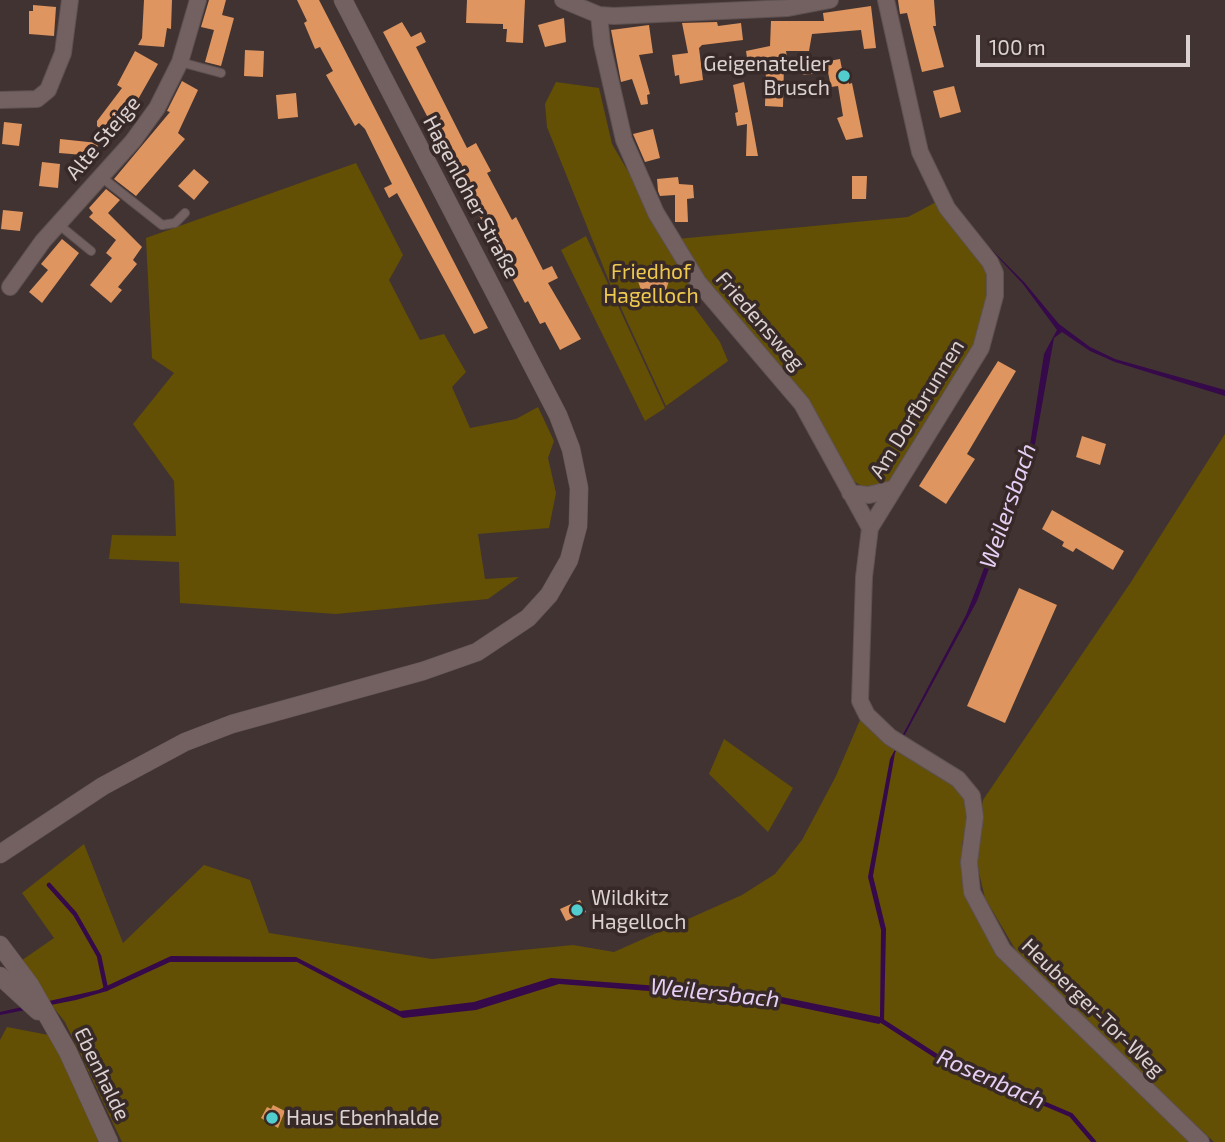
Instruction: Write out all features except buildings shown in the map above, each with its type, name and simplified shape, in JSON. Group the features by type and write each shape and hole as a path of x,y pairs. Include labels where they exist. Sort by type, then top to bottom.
{"street":[{"path":"0,100 37,99 48,90 63,54 71,0"},
{"name":"Alte Steige","path":"10,287 58,224 146,126 180,62 198,0"},
{"name":"Hagenloher Straße","path":"0,854 103,786 185,741 273,712 435,668 477,652 517,628 556,584 569,560 578,526 580,497 576,464 558,415 343,0"},
{"path":"563,0 590,8 769,10 830,0"},
{"name":"Am Dorfbrunnen","path":"870,528 981,348 992,314 995,284 990,262 943,202 920,152 886,0"},
{"name":"Friedensweg","path":"590,8 624,140 656,213 704,290 802,404 870,528"},
{"path":"850,493 869,495 892,489"},
{"name":"Heuberger-Tor-Weg","path":"870,528 859,679 860,701 867,715 890,737 967,787 975,806 969,862 972,892 1003,950 1201,1142"},
{"name":"Ebenhalde","path":"0,945 30,985 81,1076 110,1142"},
{"name":"Ebenhalde","path":"0,976 52,1026"}],"lane":[{"path":"180,62 222,73"},
{"path":"100,176 162,225 175,223 185,213"},
{"path":"58,224 91,251"}],"green space":[{"name":"Friedhof Hagelloch","path":"556,82 599,88 612,144 694,284 686,296 720,342 728,361 666,406 611,286 547,127 545,104"},
{"path":"356,163 403,255 389,280 420,340 444,334 466,372 452,387 470,428 516,419 538,407 554,441 548,458 556,493 549,528 478,534 485,579 519,577 488,599 336,614 180,603 179,562 109,559 112,535 176,536 174,481 133,424 174,373 152,358 146,238"},
{"path":"940,200 995,273 971,361 889,481 866,489 844,475 677,239 908,217"},
{"path":"586,236 665,408 645,421 561,250"},
{"path":"1225,434 1225,1142 1214,1142 1021,959 985,898 974,851 983,800 1131,582"},
{"path":"863,713 961,789 971,813 962,843 963,870 991,940 1193,1142 122,1142 65,1022 18,963 54,938 22,893 84,844 123,943 204,865 250,880 269,933 432,959 573,945 614,952 742,895 775,874 802,840 836,776"},
{"path":"724,739 793,788 768,832 709,774"},
{"path":"7,1027 59,1037 109,1142 0,1142 0,1040"}],"water":[{"name":"Weilersbach","path":"983,241 1024,282 1059,324 1090,347 1115,359 1225,390 1225,396 1115,362 1090,351 1062,332 1054,338 1035,444 977,601 895,753 873,876 886,929 884,1020 879,1024 765,1000 559,984 476,1010 403,1018 297,962 170,962 107,991 0,1015 0,1012 98,990 171,956 296,957 400,1011 474,1002 551,978 767,994 880,1017 881,930 868,877 890,759 966,615 977,587 1030,445 1044,354 1057,330 1023,284"}],"waterway":[{"path":"49,885 75,914 99,956 106,989"},
{"name":"Rosenbach","path":"882,1021 944,1061 1071,1115 1094,1142"}],"place":[{"name":"Geigenatelier Brusch","path":"844,76"},
{"name":"Wildkitz Hagelloch","path":"577,910"},
{"name":"Haus Ebenhalde","path":"272,1118"}]}
